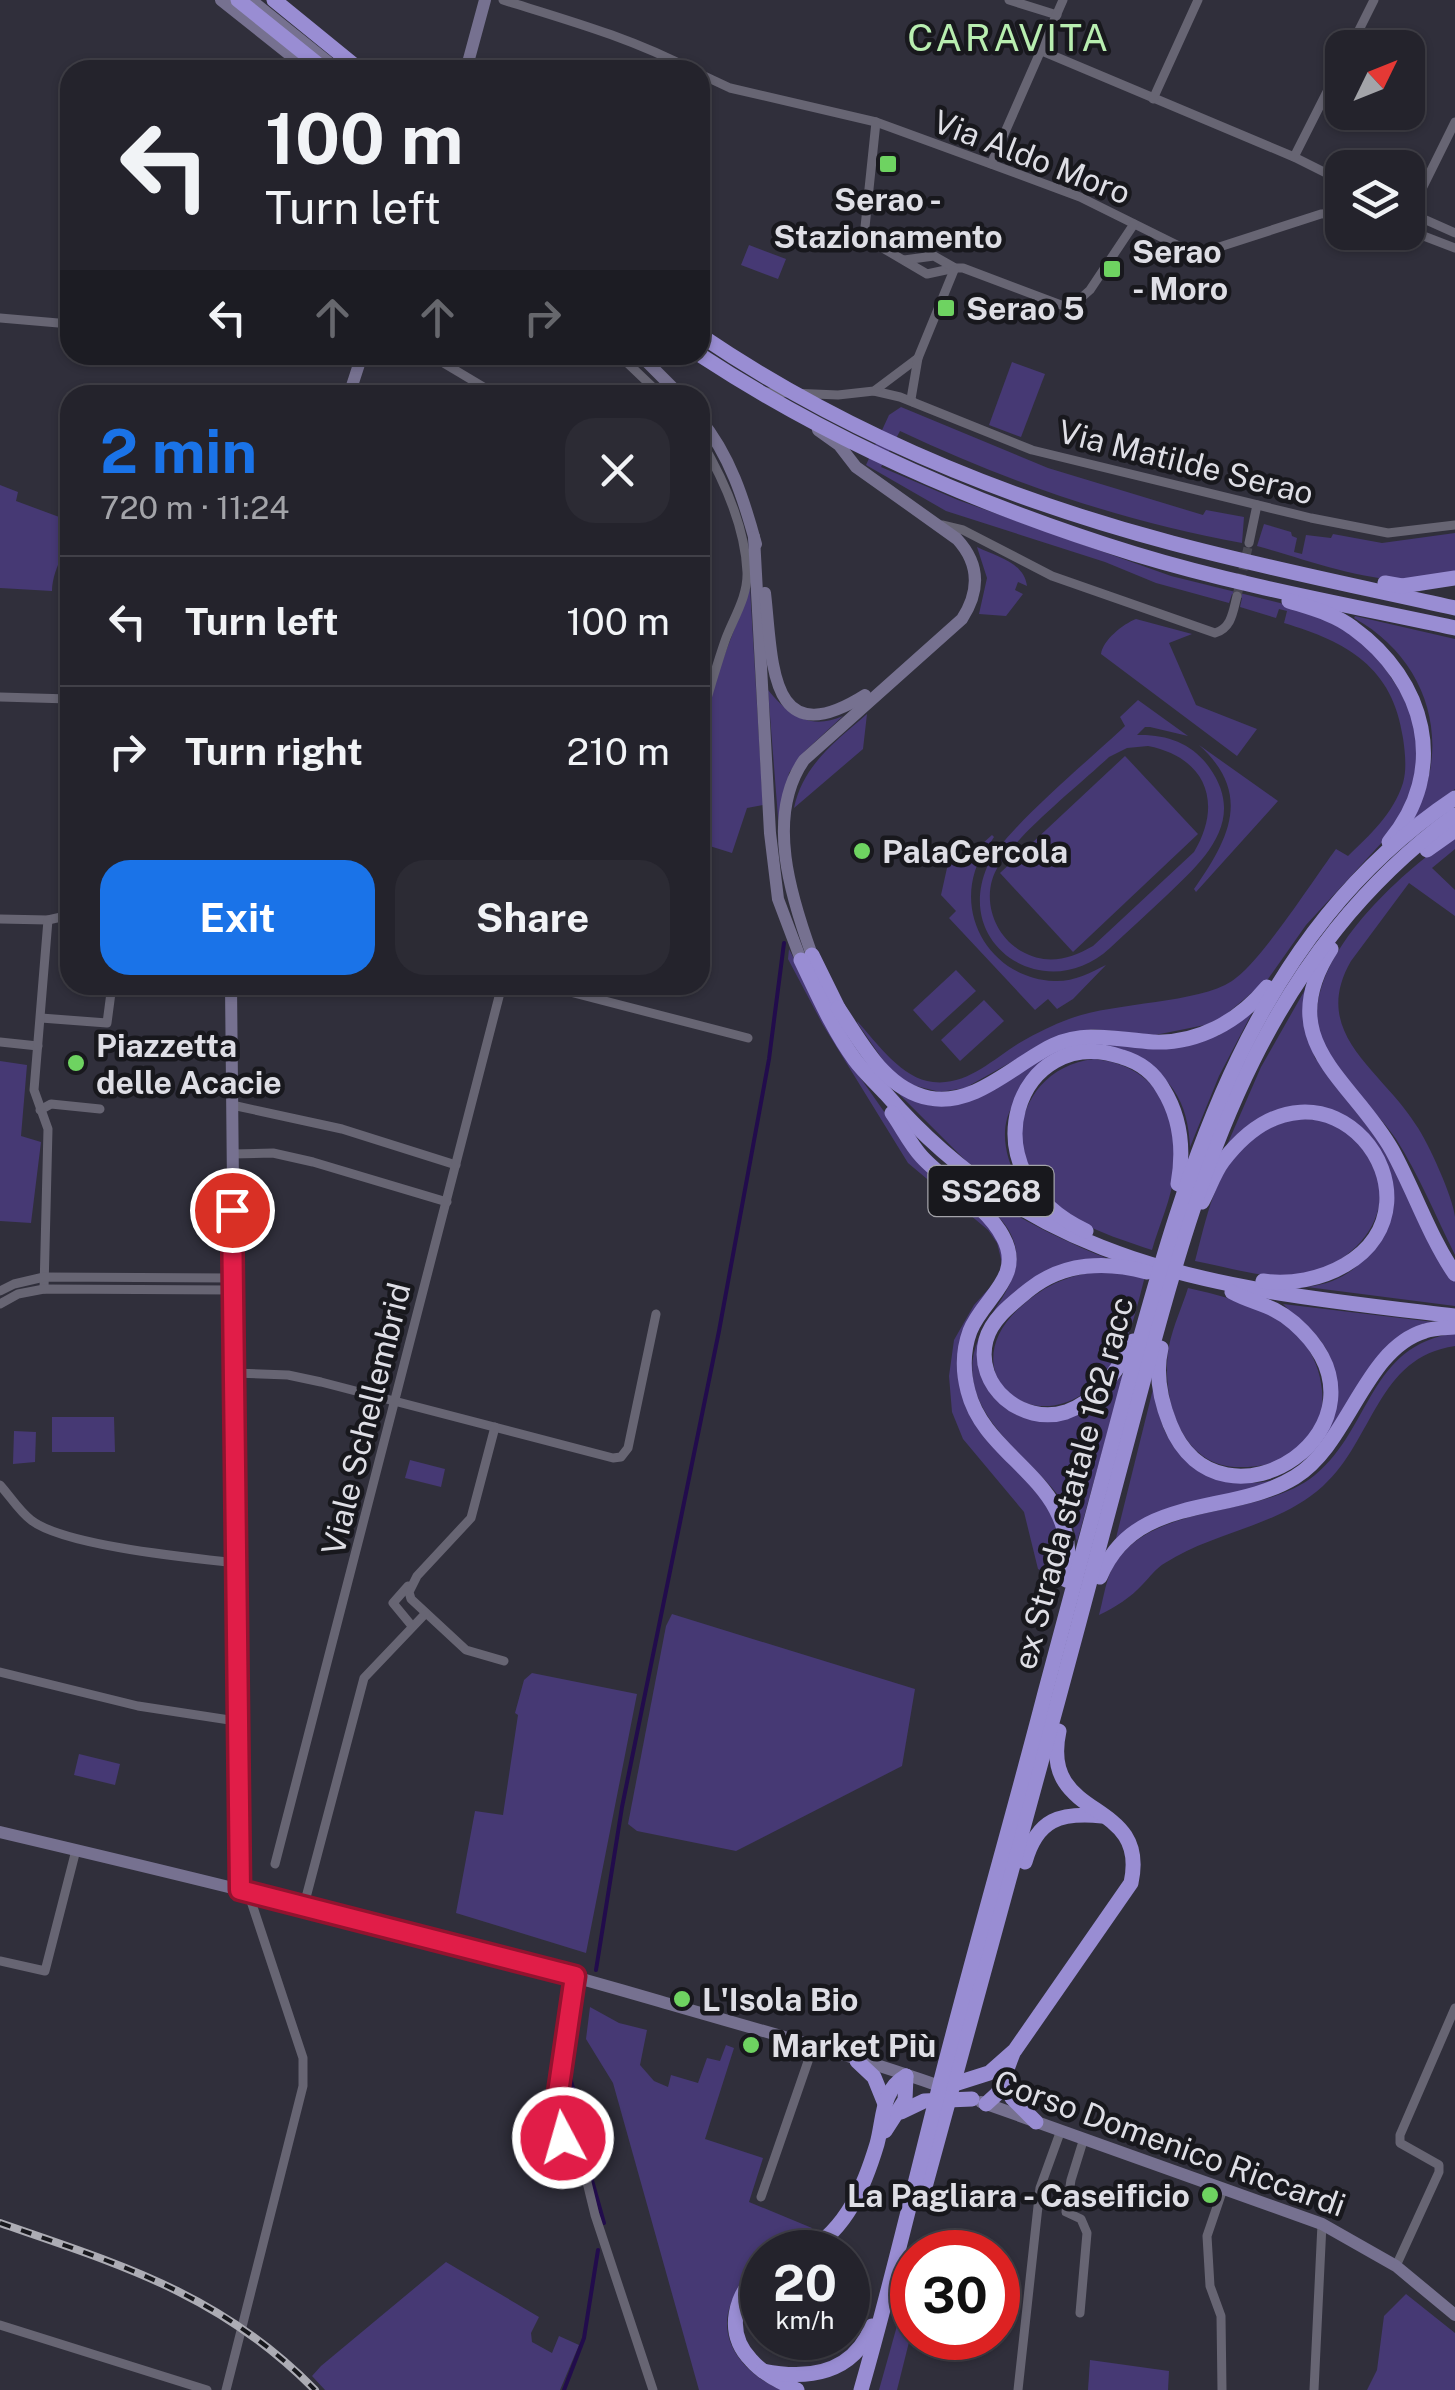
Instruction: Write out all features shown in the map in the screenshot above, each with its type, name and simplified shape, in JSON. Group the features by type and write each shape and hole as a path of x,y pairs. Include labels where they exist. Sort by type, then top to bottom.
{"highway":[{"path":"238,0 313,60"},
{"path":"274,0 348,60"},
{"path":"710,342 996,508 1350,625 1378,648 1400,671 1413,696 1421,721 1424,757 1414,799 1398,830 1338,904"},
{"path":"710,358 822,426 1003,490 1171,543 1455,608"},
{"path":"1171,543 1402,586 1455,578"},
{"path":"1243,590 1455,628"},
{"name":"ex Strada statale 162 racc","path":"905,2230 1034,1734 1034,1707 1073,1567 1157,1302 1194,1160 1226,1079 1277,985 1311,934 1391,850 1455,798"},
{"name":"ex Strada statale 162 racc","path":"1176,1235 1256,1050 1306,966 1374,886 1455,815"},
{"path":"1400,860 1418,857 1455,830"},
{"path":"1374,886 1320,966 1313,988 1310,1024 1324,1062 1390,1146 1455,1274"},
{"path":"838,1008 890,1078 924,1097 951,1098 979,1089 1067,1040 1104,1036 1154,1042 1201,1035 1224,1024 1258,998 1296,947 1311,934"},
{"name":"SS268","path":"807,958 882,1090"},
{"name":"SS268","path":"807,958 855,1060 924,1136 999,1197 1056,1229 1147,1263 1210,1280 1291,1295 1455,1316"},
{"path":"1147,1263 1117,1243 1055,1213 1033,1191 1017,1160 1014,1128 1018,1108 1036,1078 1059,1060 1080,1052 1100,1051 1128,1059 1157,1079 1170,1101 1180,1139 1176,1235"},
{"path":"855,1060 920,1155 1003,1236 1010,1260 1007,1277 970,1330 965,1355 966,1386 979,1416 1046,1492 1066,1536 1073,1567"},
{"path":"1157,1302 1104,1386 1066,1412 1046,1415 1013,1406 998,1394 988,1378 984,1358 994,1322 1040,1281 1088,1266 1110,1265 1152,1274 1224,1273 1287,1282 1328,1274 1349,1263 1363,1252 1382,1224 1388,1198 1378,1156 1352,1126 1321,1113 1277,1117 1240,1141 1220,1165 1176,1235"},
{"path":"1157,1302 1159,1390 1172,1430 1204,1464 1225,1474 1271,1472 1292,1462 1319,1434 1328,1414 1329,1386 1324,1363 1295,1324 1276,1310 1210,1280"},
{"name":"ex Strada statale 162 racc","path":"908,2230 970,2030 1077,1630 1157,1302"},
{"path":"942,2087 989,2073 1014,2050 1131,1883 1134,1856 1124,1832 1074,1796 1057,1770 1056,1744 1078,1645 1077,1630 1108,1558 1124,1539 1160,1517 1292,1479 1319,1456 1385,1360 1404,1341 1425,1330 1455,1327"},
{"path":"970,2030 980,2010 1028,1850 1036,1836 1062,1816 1106,1816"},
{"path":"891,2109 924,2101 979,2101 998,2094 1014,2050"},
{"path":"857,2060 874,2077 891,2109"},
{"path":"979,2101 989,2073"},
{"path":"835,2230 849,2213 876,2148 891,2109 890,2088 903,2075"},
{"path":"1005,2081 1012,2098 1036,2122"},
{"path":"763,2370 813,2375 827,2372 848,2359 870,2332 890,2282"},
{"path":"862,2390 890,2289"},
{"path":"870,2390 890,2295"},
{"path":"740,2304 735,2325 740,2343"},
{"path":"752,2360 797,2390"}],"street":[{"path":"221,0 296,60"},
{"path":"251,0 326,60"},
{"path":"469,60 485,0"},
{"path":"503,0 609,34 673,60"},
{"path":"1010,0 1057,15"},
{"path":"991,164 1063,0"},
{"path":"1153,99 1198,0"},
{"path":"1359,30 1374,0"},
{"path":"1042,50 1325,173"},
{"name":"Via Aldo Moro","path":"710,79 730,88 876,122 1080,197 1198,253 1325,214"},
{"path":"1294,158 1325,96"},
{"path":"876,122 866,234 875,245 912,268 928,274 963,268 1060,305 1073,305 1090,290 1134,224"},
{"path":"1425,179 1455,122"},
{"path":"1425,220 1455,233"},
{"path":"1425,237 1455,248"},
{"path":"904,260 934,256 956,268"},
{"path":"913,402 910,398 918,358 956,268"},
{"path":"0,318 60,323"},
{"path":"710,358 767,392 838,445 856,467 942,525 968,554 977,578 976,590 962,619 804,760 794,777 786,801 788,874 807,958"},
{"path":"767,392 838,395 874,391 918,358"},
{"path":"446,365 480,385"},
{"path":"630,365 651,385"},
{"path":"650,365 670,385"},
{"name":"Via Matilde Serao","path":"874,391 913,402 1032,450 1257,505 1388,533 1455,525"},
{"path":"710,435 729,466 754,537 762,566 775,670 788,705 814,716 833,714 893,678"},
{"path":"710,460 729,499 747,572 744,594 710,688"},
{"path":"1249,543 1257,505"},
{"path":"942,525 963,530 1052,576 1215,633 1230,622 1243,590"},
{"path":"754,537 770,833 778,899 807,958"},
{"path":"0,696 60,699"},
{"path":"0,919 60,917"},
{"path":"44,1283 48,1130 34,1090 48,920"},
{"path":"41,1018 107,1023 111,995"},
{"path":"226,2390 303,2086 303,2058 244,1891 236,1721 231,995"},
{"name":"Viale Schellembrid","path":"275,1864 499,995"},
{"path":"582,995 748,1038"},
{"path":"0,1042 38,1046"},
{"path":"40,1110 50,1104 100,1109"},
{"path":"232,1105 357,1133 456,1165"},
{"path":"232,1154 272,1153 314,1162 447,1202"},
{"path":"0,1304 44,1283"},
{"path":"0,1291 14,1284 44,1283 232,1284"},
{"path":"234,1373 304,1378 613,1458 628,1448 656,1314"},
{"path":"412,1626 393,1603 471,1518 495,1427"},
{"path":"0,1485 30,1520 44,1527 104,1544 237,1564"},
{"path":"410,1584 411,1599 466,1650 504,1661"},
{"path":"304,1905 364,1678 424,1614"},
{"path":"0,1672 138,1706 236,1721"},
{"name":"Corso Domenico Riccardi","path":"0,1832 304,1905 575,1976 942,2087 1322,2224 1396,2266 1455,2315"},
{"path":"0,1961 45,1972 76,1850"},
{"path":"575,1976 558,2093 563,2138 583,2166 594,2215 653,2390"},
{"path":"1396,2266 1439,2172 1439,2165 1433,2160 1400,2143 1400,2135 1455,2008"},
{"path":"761,2197 813,2047"},
{"path":"1018,2390 1040,2188 1061,2130"},
{"path":"1080,2314 1087,2232 1081,2218 1066,2212 1084,2138"},
{"path":"1222,2390 1221,2316 1210,2286 1207,2236 1223,2189"},
{"path":"1314,2390 1322,2224"},
{"path":"0,2326 206,2390"}],"shaded area":[{"path":"749,245 786,259 778,279 741,265"},
{"path":"1012,362 1045,374 1021,437 989,425"},
{"path":"901,407 1048,468 1203,515 1206,510 1244,517 1242,543 1153,524 1025,483 900,431 881,467 958,500 1171,576 1300,608 1367,641 1415,714 1417,774 1405,807 1386,838 1306,925 1268,979 1223,1017 1205,1025 1155,1035 1093,1029 1074,1032 1054,1038 965,1088 940,1092 912,1085 890,1070 858,1024 857,1021 891,1059 911,1074 946,1082 980,1070 1027,1039 1069,1019 1217,989 1232,981 1257,957 1336,849 1348,856 1380,823 1399,794 1405,772 1398,713 1378,675 1347,649 1284,623 1287,611 1279,609 1276,618 1240,607 1242,598 1232,594 1229,603 1156,583 1105,562 946,511 866,465 889,415"},
{"path":"0,485 18,492 16,501 60,517 60,559 52,591 0,588"},
{"path":"1264,524 1291,532 1297,538 1294,552 1302,554 1306,535 1331,538 1333,534 1382,543 1455,533 1455,574 1391,579 1332,568 1257,546"},
{"path":"977,547 1008,561 1025,578 1027,586 1018,582 1015,590 1023,594 1006,616 979,614 987,578"},
{"path":"750,588 763,805 747,808 732,853 710,846 710,701"},
{"path":"1355,616 1455,639 1455,789 1410,823 1424,794 1431,765 1432,736 1427,708 1401,657"},
{"path":"1136,619 1192,634 1169,643 1196,705 1257,729 1237,756 1101,654 1114,633"},
{"path":"768,690 800,718 820,722 843,716 804,752 789,773 779,830"},
{"path":"1138,700 1188,736 1150,727 1137,735 1177,742 1202,759 1220,787 1222,822 1216,839 1194,869 1110,948 1086,964 1060,971 1035,969 1012,960 995,944 983,922 980,896 987,867 1028,815 1125,726 1120,717","holes":["1148,746 1168,752 1196,771 1208,799 1203,834 1194,852 1084,951 1049,959 1031,956 1011,944 996,924 990,900 993,876 1009,852 1109,757 1127,748"]},
{"path":"867,714 863,749 794,808 813,767"},
{"path":"1199,745 1278,801 1196,892 1194,889 1217,852 1230,817 1226,781"},
{"path":"1125,756 1198,834 1073,952 1000,873"},
{"path":"992,835 975,871 971,891 972,911 987,946 1016,971 1034,978 1068,980 1106,965 1073,999 1057,1009 1048,999 1035,1010 949,918 956,911 941,895 947,868 967,849 972,853"},
{"path":"1455,835 1455,849 1432,868 1455,890 1455,916 1409,883 1351,961 1340,987 1339,1010 1355,1050 1402,1105 1433,1156 1455,1217 1455,1255 1396,1139 1328,1055 1317,1013 1323,983 1357,924 1407,873"},
{"path":"789,949 843,1053 885,1113 1002,1241 1003,1267 997,1243 988,1230 908,1163 823,1025 788,959"},
{"path":"956,970 976,991 932,1031 913,1010"},
{"path":"1306,988 1307,1036 1315,1058 1380,1142 1455,1282 1455,1306 1307,1287 1352,1270 1377,1238 1385,1198 1377,1158 1355,1125 1322,1107 1278,1111 1227,1145 1261,1067"},
{"path":"984,1000 1004,1021 960,1061 941,1040"},
{"path":"1252,1013 1219,1076 1190,1147 1181,1102 1164,1078 1139,1059 1109,1047 1093,1046 1078,1047 1058,1058 1015,1102 1005,1131 1016,1177 1044,1213 966,1161 899,1094 933,1106 954,1105 1066,1046 1218,1036"},
{"path":"1094,1059 1134,1071 1149,1082 1168,1112 1173,1130 1174,1173 1152,1250 1105,1233 1061,1210 1038,1186 1027,1166 1022,1125 1038,1089 1072,1064"},
{"path":"0,1061 27,1065 21,1136 41,1142 31,1223 0,1221"},
{"path":"1292,1119 1335,1125 1365,1152 1376,1171 1380,1190 1372,1226 1346,1255 1328,1266 1295,1276 1266,1275 1195,1261 1208,1212 1228,1166 1254,1136"},
{"path":"954,1175 1027,1221 1106,1258 1046,1272 982,1348 1015,1414 1030,1419 1075,1412 1102,1395 1124,1373 1077,1542 1061,1499 1002,1435 976,1392 972,1367 976,1345 1008,1288 1015,1270 1016,1251 1003,1221"},
{"path":"1114,1271 1145,1276 1131,1327 1118,1356 1092,1387 1064,1403 1037,1406 1014,1397 999,1380 993,1358 1001,1331 1024,1304 1055,1283 1089,1273"},
{"path":"993,1284 959,1380 1044,1499 1060,1529 1062,1580 1038,1569 1024,1512 963,1439 952,1412 949,1376 954,1340 974,1305"},
{"path":"1188,1288 1254,1307 1292,1330 1306,1346 1317,1366 1321,1412 1308,1439 1290,1456 1265,1465 1240,1467 1219,1464 1189,1442 1172,1406 1167,1365"},
{"path":"1283,1304 1434,1322 1408,1334 1316,1456 1291,1476 1115,1542 1155,1381 1161,1422 1171,1441 1193,1460 1234,1480 1268,1481 1290,1473 1309,1459 1323,1440 1336,1394 1334,1370 1321,1341"},
{"path":"1455,1333 1455,1346 1429,1353 1392,1383 1340,1467 1323,1486 1286,1511 1184,1552 1156,1570 1128,1598 1099,1615 1111,1571 1128,1548 1150,1532 1177,1521 1265,1499 1315,1475 1334,1456 1374,1391 1404,1354 1426,1341"},
{"path":"52,1417 114,1417 115,1452 52,1452"},
{"path":"14,1431 36,1432 35,1462 13,1464"},
{"path":"410,1460 445,1469 441,1487 405,1478"},
{"path":"672,1614 915,1689 902,1766 736,1851 637,1831 628,1824 666,1626"},
{"path":"532,1673 637,1694 586,1953 456,1913 475,1811 503,1815 518,1715 515,1713 524,1680"},
{"path":"79,1754 120,1764 115,1785 74,1775"},
{"path":"590,2007 619,2023 647,2030 640,2065 654,2081 668,2087 671,2075 698,2083 707,2058 720,2061 726,2045 734,2048 705,2139 763,2158 749,2202 812,2228 740,2230 740,2289 729,2311 730,2340 745,2365 782,2390 699,2390 613,2083 586,2039"},
{"path":"446,2262 539,2317 531,2333 532,2342 552,2353 559,2336 579,2345 560,2390 325,2390 312,2376 321,2366"},
{"path":"1406,2294 1455,2333 1455,2390 1367,2390 1377,2370 1384,2316"},
{"path":"890,2351 890,2360 904,2360 897,2390 879,2390"},
{"path":"1090,2360 1169,2371 1168,2390 1088,2390"}],"waterway":[{"path":"596,1970 622,1807 719,1331 769,1059 784,943"},
{"path":"582,1986 568,2071 604,2223"},
{"path":"564,2390 584,2338 598,2250"}],"tunnel":[{"path":"1237,596 1249,543"}],"railway":[{"path":"0,2223 129,2269 207,2306 280,2357 315,2390"}],"place":[{"name":"Serao - Stazionamento","path":"888,164"},
{"name":"Serao - Moro","path":"1112,269"},
{"name":"Serao 5","path":"946,308"},
{"name":"PalaCercola","path":"862,851"},
{"name":"Piazzetta delle Acacie","path":"76,1063"},
{"name":"L'Isola Bio","path":"682,1999"},
{"name":"Market Più","path":"751,2045"},
{"name":"La Pagliara - Caseificio","path":"1210,2195"}],"district":[{"name":"CARAVITA","path":"1009,37"}],"route":[{"path":"232,1210 240,1890 575,1976 558,2093 563,2138"}]}
